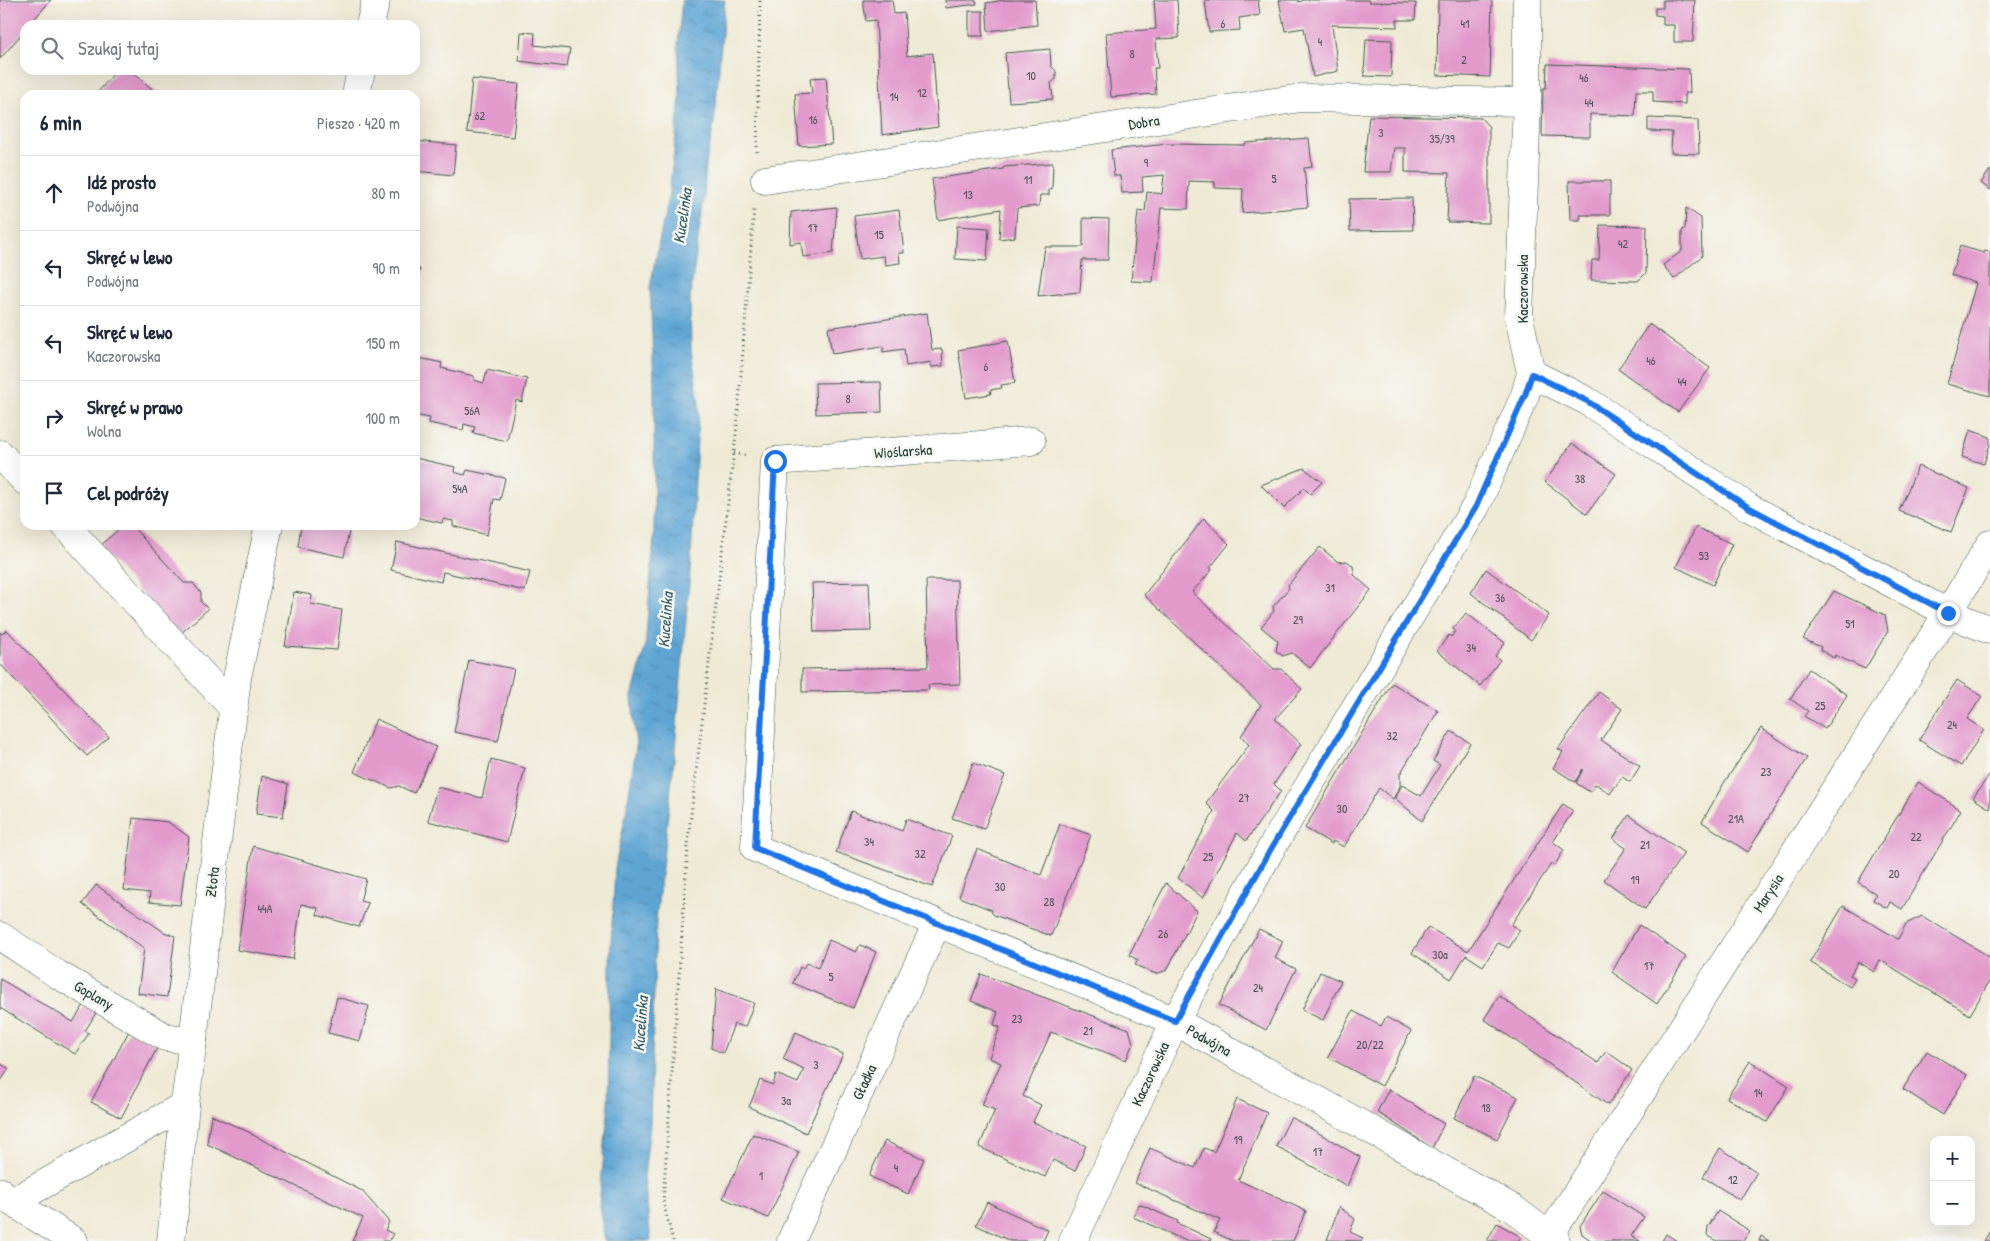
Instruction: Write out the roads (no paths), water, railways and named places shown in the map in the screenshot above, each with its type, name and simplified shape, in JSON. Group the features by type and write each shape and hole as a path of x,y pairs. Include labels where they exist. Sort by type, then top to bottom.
{"street":[{"path":"371,20 376,0"},
{"name":"Kaczorowska","path":"1072,1241 1175,1021 1272,847 1476,506 1525,395 1532,374 1519,317 1527,102 1528,0"},
{"path":"357,90 360,75"},
{"name":"Dobra","path":"765,180 1301,98 1527,102"},
{"path":"1532,374 1587,401 1748,507 1948,613 1990,630"},
{"name":"Wioślarska","path":"775,461 1031,441"},
{"path":"0,454 20,476"},
{"name":"Podwójna","path":"775,461 755,848 1175,1021 1512,1208 1550,1239"},
{"path":"70,530 234,709"},
{"name":"Złota","path":"171,1241 185,1105 238,678 268,530"},
{"name":"Marysia","path":"1550,1239 1990,544"},
{"name":"Gładka","path":"791,1241 937,923"},
{"name":"Goplany","path":"0,936 57,974 165,1037 193,1041"},
{"path":"74,1241 6,1196 185,1105"}],"water":[{"name":"Kucelinka","path":"682,0 725,0 714,124 706,163 704,197 690,298 691,350 699,401 691,560 674,761 656,921 650,1126 644,1176 651,1241 605,1241 599,1205 608,1112 610,962 615,868 636,747 632,697 645,647 654,538 654,384 650,287 669,193 680,100 678,43"}]}
